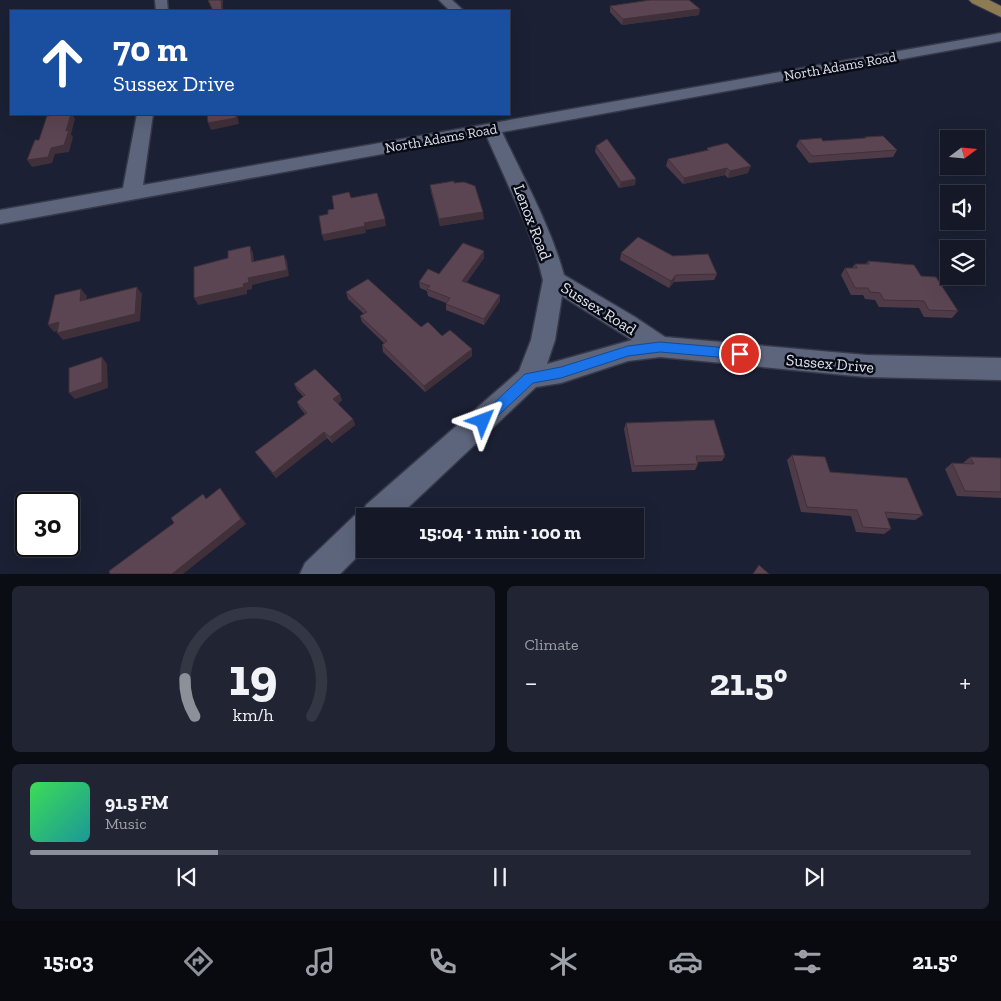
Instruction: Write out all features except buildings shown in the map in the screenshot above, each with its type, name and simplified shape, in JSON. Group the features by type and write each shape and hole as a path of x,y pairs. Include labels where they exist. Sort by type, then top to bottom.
{"main road":[{"path":"977,0 1001,12"}],"street":[{"path":"446,0 456,10"},
{"name":"North Adams Road","path":"0,217 500,123 1001,37"},
{"path":"132,193 145,115"},
{"name":"Lenox Road","path":"500,123 547,253 554,280 543,340 529,378"},
{"name":"Sussex Road","path":"554,280 627,324 660,347"},
{"name":"Sussex Road","path":"529,378 561,372 628,351 660,347"},
{"name":"Sussex Drive","path":"660,347 857,366 1001,369"},
{"path":"386,508 529,378"},
{"path":"316,574 356,535"},
{"path":"342,574 356,537"}],"route":[{"path":"483,421 529,378 561,372 628,351 660,347 740,354"}]}
